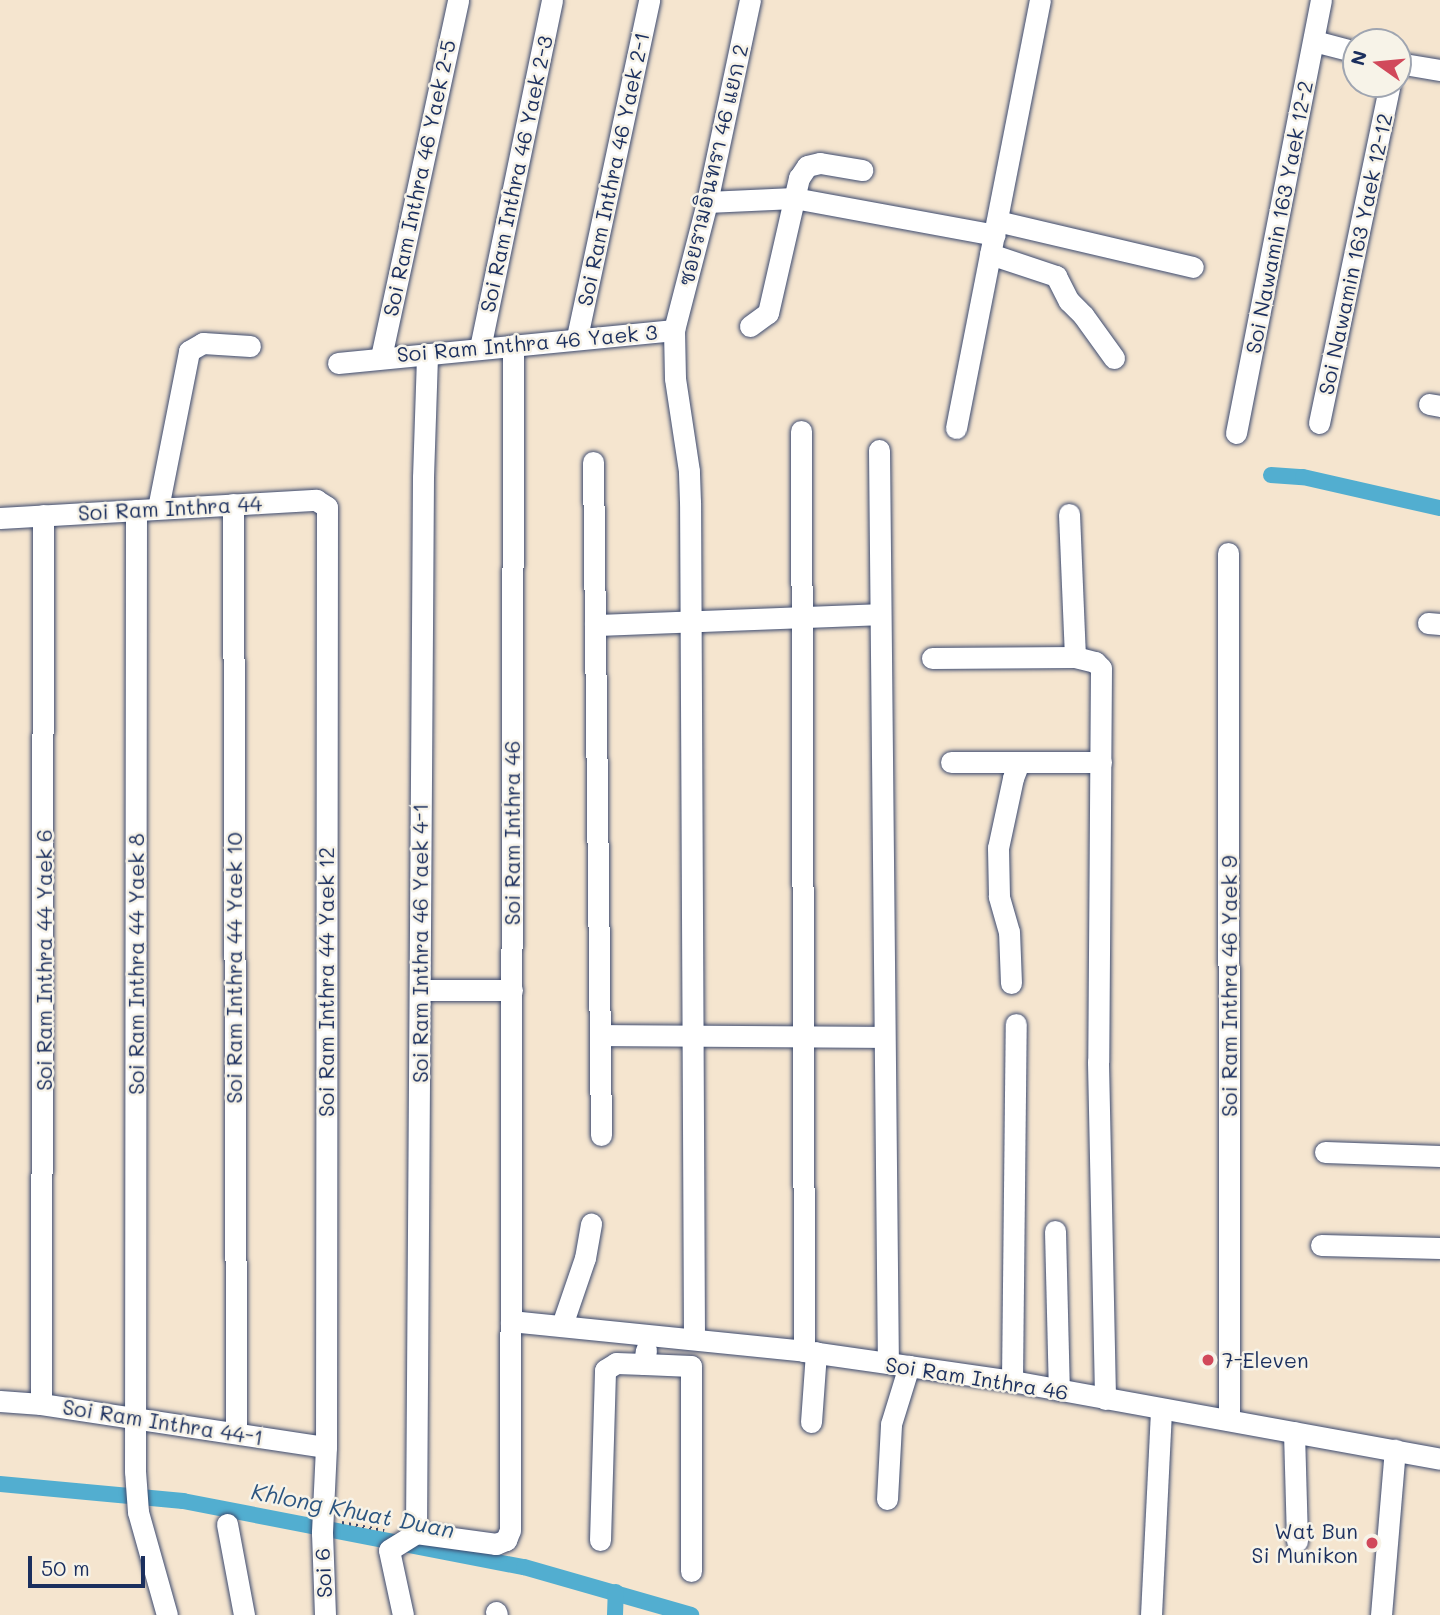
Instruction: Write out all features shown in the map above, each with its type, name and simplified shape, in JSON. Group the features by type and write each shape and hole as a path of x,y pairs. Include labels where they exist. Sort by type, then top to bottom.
{"street":[{"name":"Soi Ram Inthra 46 Yaek 2-5","path":"381,357 458,0"},
{"name":"Soi Ram Inthra 46 Yaek 2-3","path":"480,348 552,0"},
{"name":"Soi Ram Inthra 46 Yaek 2-1","path":"577,337 649,0"},
{"name":"ซอยรามอินทรา 46 แยก 2","path":"694,1338 689,471 677,400 674,330 707,202 750,0"},
{"path":"957,428 1040,0"},
{"name":"Soi Nawamin 163 Yaek 12-2","path":"1236,433 1321,0"},
{"path":"1314,41 1342,48"},
{"path":"1412,65 1440,70"},
{"name":"Soi Nawamin 163 Yaek 12-12","path":"1319,423 1387,98"},
{"path":"750,326 768,313 799,178 807,166 820,163 862,170"},
{"path":"707,202 794,198 994,236 1193,267"},
{"path":"994,236 1056,276 1069,301 1083,315 1114,358"},
{"name":"Soi Ram Inthra 46 Yaek 3","path":"338,363 577,337 674,330"},
{"path":"158,508 189,351 203,343 250,346"},
{"name":"Soi Ram Inthra 46","path":"413,1534 496,1544 506,1540 510,1530 513,345"},
{"name":"Soi Ram Inthra 46 Yaek 4-1","path":"413,1534 421,990 423,477 427,354"},
{"path":"801,431 804,1036 811,1422"},
{"path":"879,450 888,1363"},
{"path":"593,462 601,1135"},
{"name":"Soi Ram Inthra 44","path":"0,518 316,500 325,504 327,516"},
{"name":"Soi Ram Inthra 44 Yaek 10","path":"233,504 236,1433"},
{"name":"Soi Ram Inthra 44 Yaek 8","path":"136,510 135,1471 138,1512 167,1615"},
{"path":"1069,514 1075,657"},
{"name":"Soi Ram Inthra 44 Yaek 6","path":"41,1404 43,515"},
{"name":"Soi Ram Inthra 44 Yaek 12","path":"326,1447 327,516"},
{"name":"Soi Ram Inthra 46 Yaek 9","path":"1228,552 1229,1420"},
{"path":"595,625 880,614"},
{"path":"932,658 1075,657 1095,662 1101,668 1098,1062 1105,1399"},
{"path":"950,762 1101,762"},
{"path":"1011,983 1009,932 999,896 998,848 1019,762"},
{"path":"421,990 512,990"},
{"path":"1012,1381 1016,1024"},
{"path":"601,1035 883,1037"},
{"path":"1325,1152 1440,1156"},
{"path":"562,1325 585,1258 591,1224"},
{"path":"1055,1231 1059,1390"},
{"path":"1321,1245 1440,1248"},
{"name":"Soi Ram Inthra 46","path":"511,1321 694,1338 1012,1381 1440,1459"},
{"path":"644,1364 645,1334"},
{"path":"600,1540 605,1370 616,1363 691,1366 691,1571"},
{"path":"887,1499 891,1424 909,1366"},
{"name":"Soi Ram Inthra 44-1","path":"0,1401 41,1404 326,1447"},
{"path":"1151,1615 1161,1409"},
{"path":"1294,1432 1297,1541"},
{"name":"Soi 6","path":"325,1615 322,1526 326,1447"},
{"path":"1381,1615 1395,1450"},
{"path":"227,1524 244,1615"},
{"path":"403,1615 389,1549 413,1534"}],"path":[{"path":"322,1526 413,1534"}],"waterway":[{"path":"1271,475 1303,477 1440,508"},
{"name":"Khlong Khuat Duan","path":"0,1484 183,1501 524,1567 691,1615"},
{"path":"615,1615 616,1592"}],"place":[{"name":"7-Eleven","path":"1208,1360"},
{"name":"Wat Bun Si Munikon","path":"1372,1543"}]}
